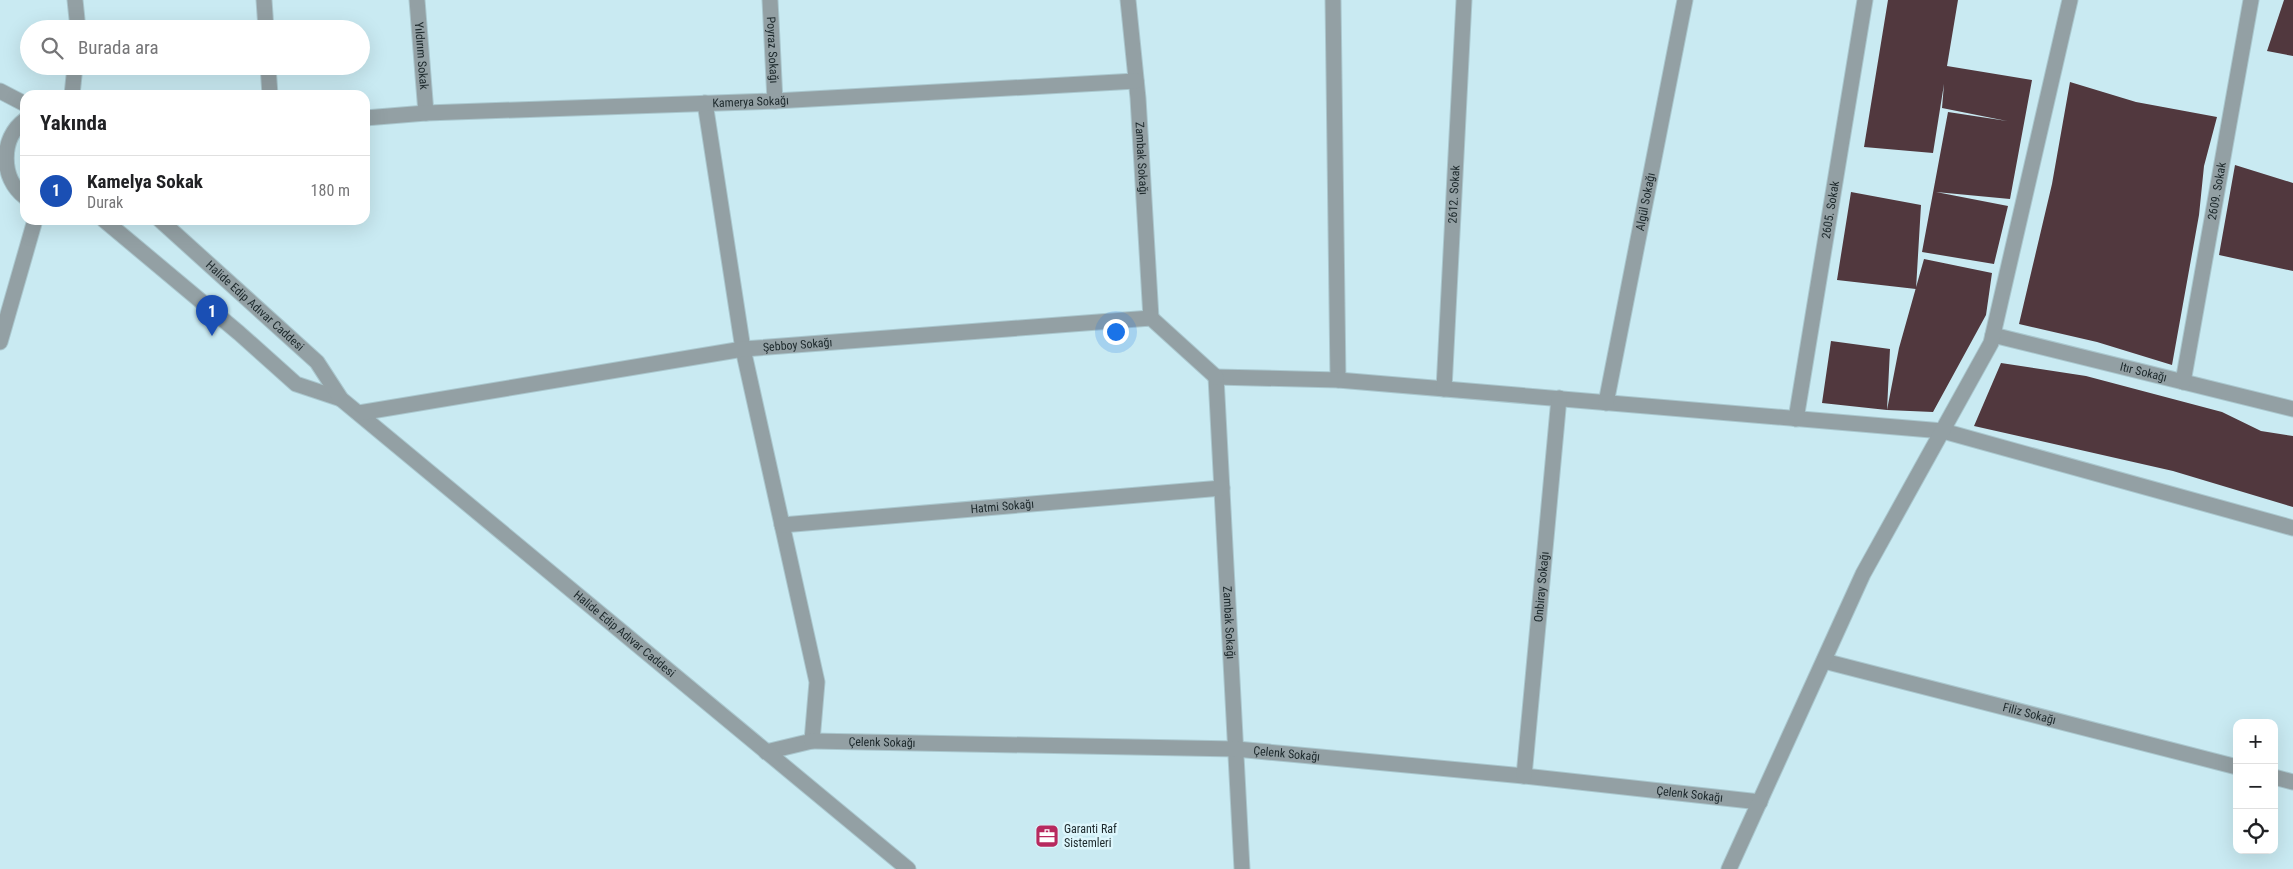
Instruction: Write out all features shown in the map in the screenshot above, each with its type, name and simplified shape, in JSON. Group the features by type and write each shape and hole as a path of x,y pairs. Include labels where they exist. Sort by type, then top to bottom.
{"street":[{"path":"75,0 77,20"},
{"path":"264,0 265,20"},
{"name":"Yıldırım Sokak","path":"417,0 426,113"},
{"name":"Poyraz Sokağı","path":"770,0 775,100"},
{"name":"Zambak Sokağı","path":"1128,0 1136,81 1151,318"},
{"path":"1333,0 1338,380"},
{"name":"2612. Sokak","path":"1444,389 1464,0"},
{"name":"Algül Sokağı","path":"1606,402 1685,0"},
{"name":"2605. Sokak","path":"1796,419 1865,0"},
{"path":"1729,869 1863,574 1991,343 2070,0"},
{"name":"2609. Sokak","path":"2183,382 2251,0"},
{"path":"72,90 73,75"},
{"path":"269,75 270,90"},
{"name":"Kamerya Sokağı","path":"370,118 426,113 775,100 1136,81"},
{"path":"0,91 20,101"},
{"path":"705,103 743,349 817,682 812,741"},
{"path":"20,125 3,141 3,156 8,181 20,194"},
{"path":"0,342 34,225"},
{"name":"Halide Edip Adıvar Caddesi","path":"110,225 239,333 296,384 341,399 359,413 908,869"},
{"name":"Halide Edip Adıvar Caddesi","path":"166,225 318,362 341,399"},
{"path":"1151,318 1216,377 1338,380 1943,431 2293,528"},
{"name":"Şebboy Sokağı","path":"359,413 743,349 1151,318"},
{"name":"Itır Sokağı","path":"1993,335 2293,409"},
{"name":"Zambak Sokağı","path":"1216,377 1242,869"},
{"name":"Onbiray Sokağı","path":"1524,776 1559,398"},
{"name":"Hatmi Sokağı","path":"782,525 1222,488"},
{"name":"Filiz Sokağı","path":"1824,662 2233,766"},
{"name":"Çelenk Sokağı","path":"766,752 812,741 1236,750 1524,776 1760,802"},
{"path":"2278,778 2293,782"}],"building":[{"path":"1888,0 1958,0 1947,66 2032,80 2010,199 1936,192 2008,206 1994,264 1922,252 1948,112 2007,121 1942,108 1944,84 1933,153 1864,147"},
{"path":"2284,0 2293,0 2293,56 2267,51"},
{"path":"2070,82 2136,102 2217,117 2204,166 2199,215 2172,365 2097,342 2019,324 2052,184"},
{"path":"2235,165 2293,183 2293,271 2219,255"},
{"path":"1851,192 1921,205 1916,289 1837,280"},
{"path":"1924,259 1992,273 1986,315 1933,412 1887,410 1899,348"},
{"path":"1831,341 1890,349 1887,410 1822,403"},
{"path":"2001,363 2086,376 2222,412 2261,431 2293,436 2293,507 2173,471 1974,426"}],"place":[{"name":"Kamelya Sokak","path":"212,336"},
{"name":"Garanti Raf Sistemleri","path":"1047,836"}]}
